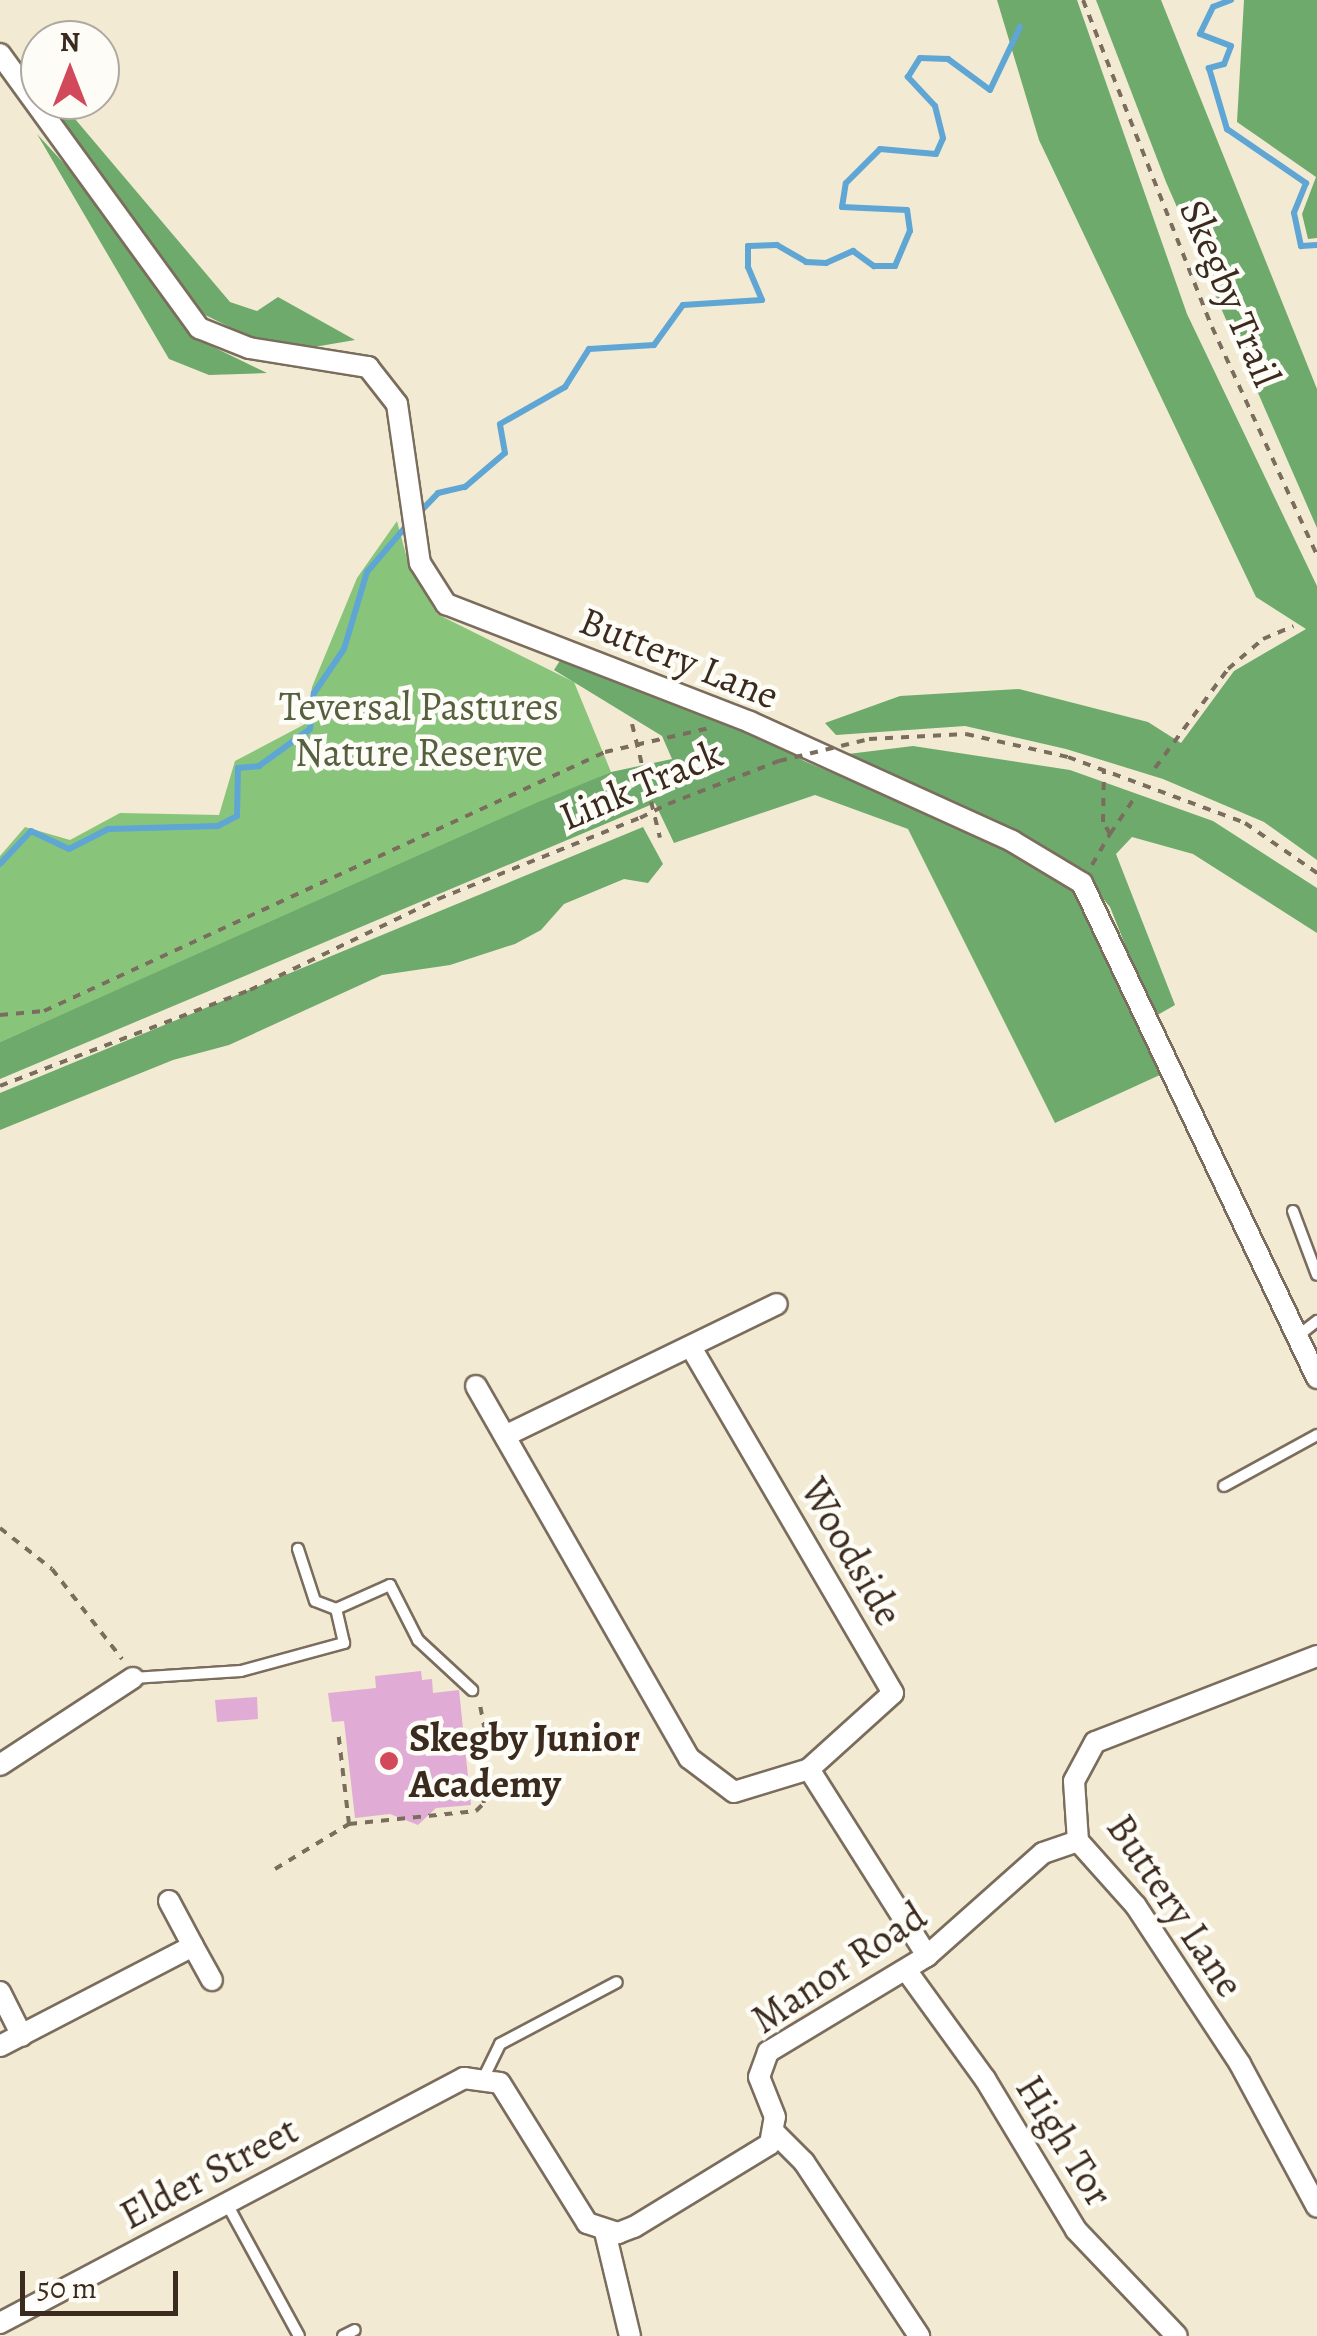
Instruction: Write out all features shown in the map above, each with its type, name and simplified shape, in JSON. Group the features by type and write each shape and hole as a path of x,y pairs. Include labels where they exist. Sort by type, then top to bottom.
{"street":[{"name":"Buttery Lane","path":"0,54 200,328 250,348 368,368 397,404 420,563 446,604 750,722 1012,840 1082,883"},
{"path":"1082,883 1317,1378"},
{"path":"505,1436 777,1304"},
{"name":"Woodside","path":"476,1386 689,1758 734,1792 809,1770 892,1693 691,1347"},
{"name":"Buttery Lane","path":"1317,1656 1095,1742 1074,1781 1078,1841 1136,1906 1240,2064 1317,2207"},
{"path":"0,1765 134,1678"},
{"path":"809,1770 927,1956"},
{"name":"Manor Road","path":"775,2133 759,2077 768,2052 927,1956 1042,1853 1078,1841"},
{"path":"169,1902 212,1980"},
{"path":"0,2046 193,1946"},
{"name":"High Tor","path":"906,1970 985,2079 1076,2230 1177,2336"},
{"path":"0,1992 22,2036"},
{"path":"484,2076 514,2099 579,2213 605,2232 630,2336"},
{"name":"Elder Street","path":"0,2322 397,2112 464,2078 484,2076"},
{"path":"605,2232 634,2227 758,2158 775,2133 804,2162 920,2336"}],"lane":[{"path":"1293,1212 1317,1275"},
{"path":"1299,1335 1317,1321"},
{"path":"1224,1486 1317,1435"},
{"path":"298,1549 315,1601 336,1609 390,1585 418,1640 472,1690"},
{"path":"134,1678 240,1671 344,1643 336,1609"},
{"path":"484,2076 500,2044 617,1982"},
{"path":"227,2204 299,2336"},
{"path":"343,2336 355,2330"}],"path":[{"name":"Skegby Trail","path":"1083,0 1099,49 1212,327 1317,555"},
{"path":"1155,768 1228,669 1263,640 1294,626"},
{"path":"632,724 660,838"},
{"path":"0,1015 44,1011 605,752 715,727"},
{"name":"Link Track","path":"0,1086 250,990 438,900 668,804 779,761 869,739 966,734 1104,771 1245,822 1317,873"},
{"path":"1104,771 1103,822 1110,834"},
{"path":"1082,883 1133,800"},
{"path":"0,1528 52,1569 102,1627 134,1678"},
{"path":"274,1869 349,1824 476,1810 484,1803 479,1775 488,1746 486,1724 472,1690"},
{"path":"338,1730 349,1824"}],"green space":[{"path":"997,0 1077,0 1187,314 1317,586 1317,860 1264,822 1163,779 1066,749 965,726 836,735 825,723 900,696 1019,689 1148,722 1181,743 1234,671 1306,629 1256,597 1039,140"},
{"path":"1096,0 1161,0 1317,389 1317,528 1166,182"},
{"path":"1244,0 1317,0 1317,238 1308,239 1302,214 1316,177 1237,122"},
{"path":"61,120 76,120 230,302 257,311 278,297 355,340 314,347 254,339 201,313"},
{"path":"37,134 90,192 197,339 267,373 209,375 169,359"},
{"name":"Teversal Pastures Nature Reserve","path":"397,521 409,566 437,614 574,682 611,772 0,1042 0,856 25,827 70,840 120,813 219,815 235,761 307,723 312,687 357,578"},
{"path":"561,659 758,733 804,761 1010,846 1079,889 1162,1074 1055,1123 908,829 815,795 674,843 655,803 0,1079 0,1042 536,803 611,772 672,759 662,736 554,670"},
{"path":"913,746 1070,770 1213,821 1317,888 1317,933 1193,854 1132,837 1116,854 1175,1005 1154,1017 1110,907 1079,870 1013,832 840,755"},
{"path":"643,827 663,864 648,883 624,879 564,904 541,930 515,944 450,965 382,975 229,1045 173,1060 0,1130 0,1093"}],"building":[{"path":"421,1671 422,1680 432,1679 433,1693 459,1690 471,1805 436,1808 418,1825 390,1814 355,1818 344,1721 332,1722 328,1693 376,1688 375,1676"},
{"path":"257,1697 258,1719 217,1722 215,1700"}],"waterway":[{"path":"1231,0 1213,7 1200,34 1231,46 1224,64 1209,68 1227,129 1306,183 1294,213 1301,246 1317,245"},
{"path":"417,515 438,493 465,487 505,453 500,424 565,387 589,349 654,345 683,305 762,300 748,267 748,246 777,245 806,262 826,263 853,251 874,266 895,266 910,231 907,210 842,207 846,183 880,149 936,154 943,138 935,106 908,77 920,58 948,59 990,90 1020,27"},
{"path":"0,864 31,831 69,849 108,829 218,826 237,816 238,768 259,766 310,729 314,693 344,649 367,572 408,524"}],"place":[{"name":"Skegby Junior Academy","path":"389,1761"}]}
